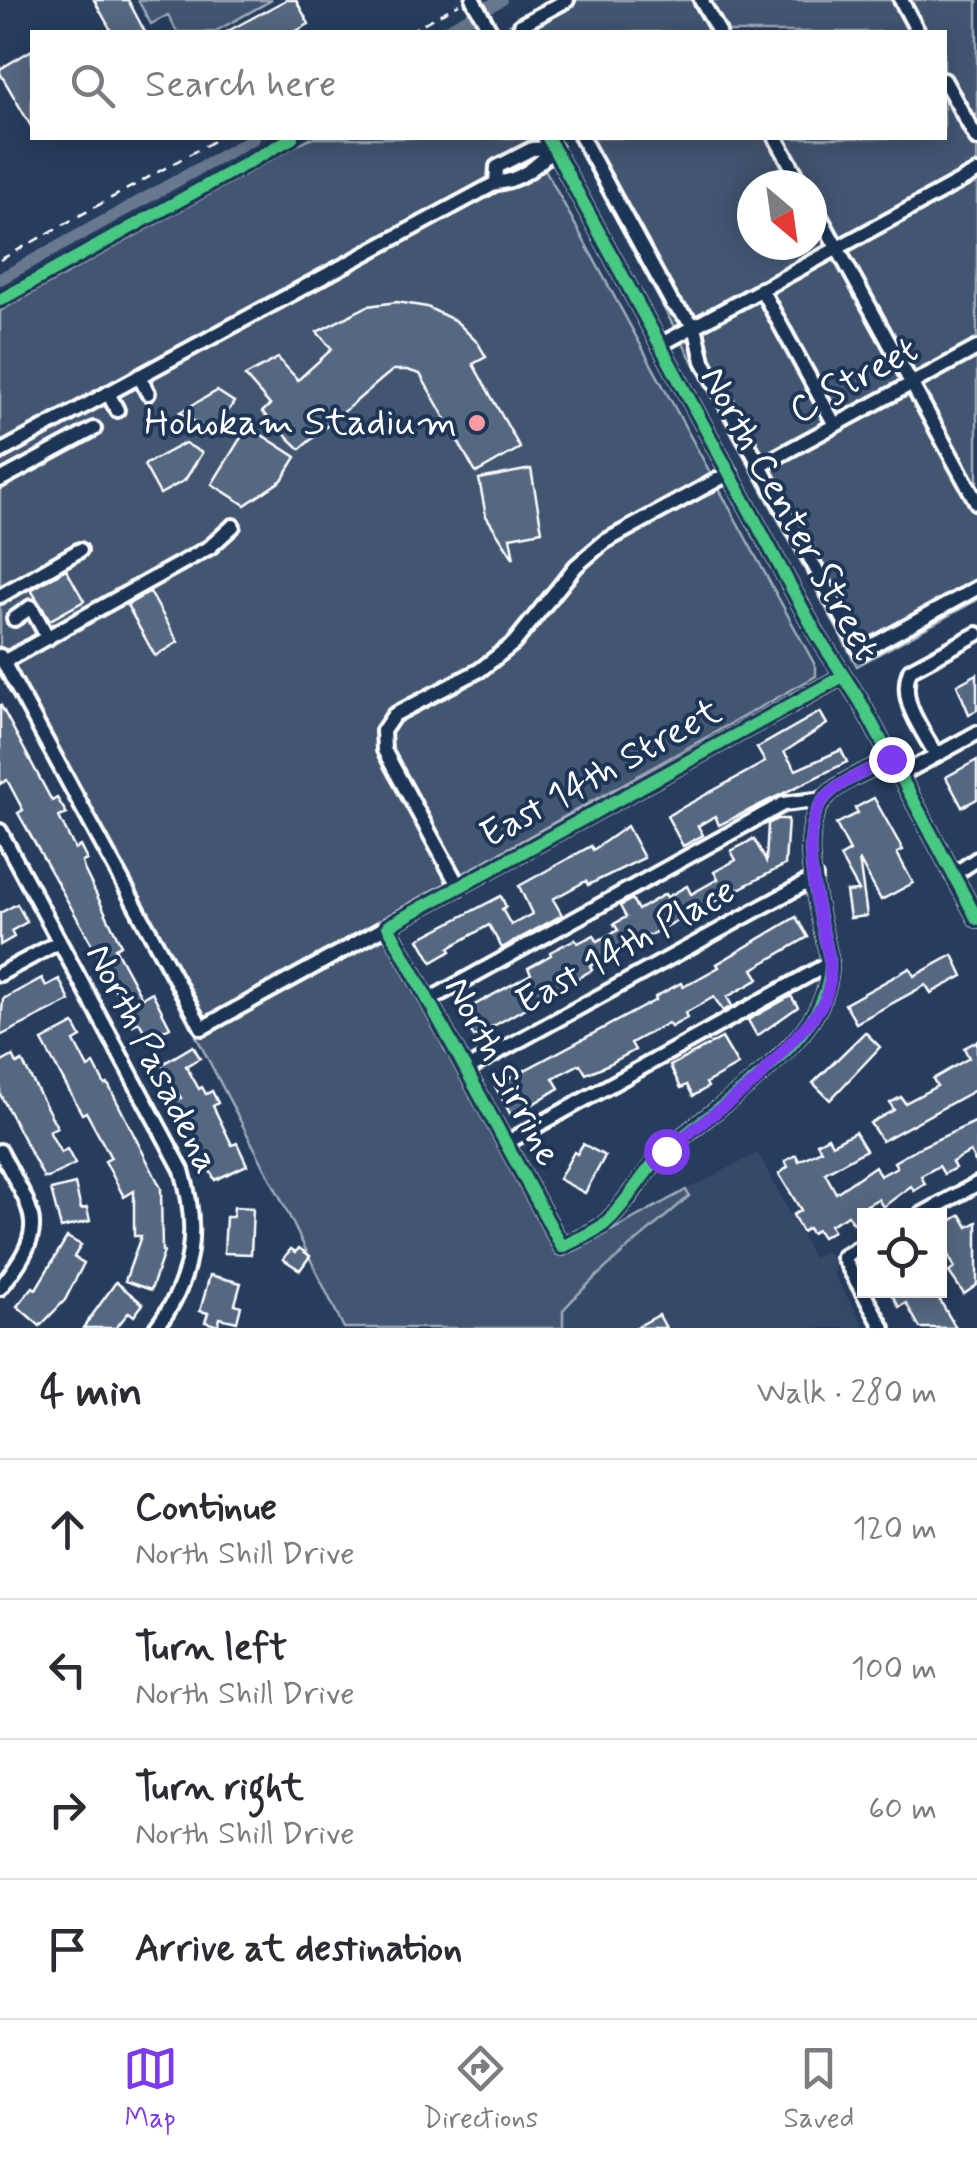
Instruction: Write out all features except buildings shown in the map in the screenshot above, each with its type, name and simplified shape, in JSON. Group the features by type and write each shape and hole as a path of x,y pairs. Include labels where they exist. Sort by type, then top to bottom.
{"street":[{"path":"470,0 490,30"},
{"path":"523,29 567,0"},
{"path":"701,0 718,30"},
{"path":"901,0 917,30"},
{"path":"947,85 977,139"},
{"path":"583,140 672,303 695,326 703,360 860,652 977,588"},
{"path":"777,140 794,170"},
{"path":"0,452 496,182 508,182 539,165 551,142"},
{"name":"North Center Street","path":"551,142 977,920"},
{"path":"660,345 977,172"},
{"path":"827,230 977,503"},
{"path":"762,290 835,425"},
{"name":"C Street","path":"760,466 977,348"},
{"path":"139,376 148,393"},
{"path":"108,394 117,410"},
{"path":"0,480 92,426 82,407"},
{"path":"459,887 384,750 384,731 394,714 480,670 514,643 576,566 604,542 730,473"},
{"path":"2,659 48,638 210,547 233,526"},
{"path":"0,596 80,550"},
{"path":"14,619 31,608 48,638"},
{"path":"936,755 908,703 904,685 910,670 977,634"},
{"name":"East 14th Street","path":"2,659 202,1028 844,676"},
{"path":"900,775 977,733"},
{"path":"506,1143 830,963 808,844 811,821 824,799 839,787 891,759"},
{"path":"429,1000 784,804 824,799"},
{"name":"North Pasadena","path":"0,832 182,1170 191,1201 192,1252 182,1286 162,1326"},
{"path":"953,875 977,859"},
{"name":"East 14th Place","path":"466,1069 814,878"},
{"name":"North Sirrine","path":"388,926 562,1248 602,1226 640,1176 666,1151 756,1081 825,1000 830,963"},
{"path":"0,974 59,942"},
{"path":"0,1152 29,1206 33,1232 24,1257 0,1288"},
{"path":"934,1208 977,1184"},
{"path":"857,1249 843,1256 857,1282"},
{"path":"866,1298 882,1328"}],"path":[{"path":"412,30 470,0"},
{"path":"0,260 215,140"}],"shaded area":[{"path":"138,0 272,0 218,30 176,30 168,15 151,24"},
{"path":"553,0 977,0 977,600 857,666 573,140 947,140 947,30 514,30 510,24"},
{"path":"306,140 529,140 816,667 816,676 190,1026 0,669 0,311"},
{"path":"381,937 390,943 554,1246 572,1252 686,1190 689,1196 608,1265 563,1310 563,1328 344,1328 196,1036"},
{"path":"758,1153 813,1258 825,1252 833,1256 835,1276 866,1328 563,1328 563,1310 595,1274 626,1253 688,1196 686,1190"}],"waterway":[{"path":"447,30 501,0"},
{"path":"0,279 250,140"}],"cycle path":[{"path":"0,300 288,140"},
{"path":"549,140 817,635 860,701 977,919"},
{"path":"843,676 388,926 562,1247 603,1225 662,1154 766,1070 811,1020 825,992 830,963 812,878 811,833 816,814 825,798 839,786 891,759"}],"place":[{"name":"Hohokam Stadium","path":"477,423"}],"route":[{"path":"666,1151 756,1081 825,1000 830,963 808,844 811,821 824,799 839,787 891,759"}]}
